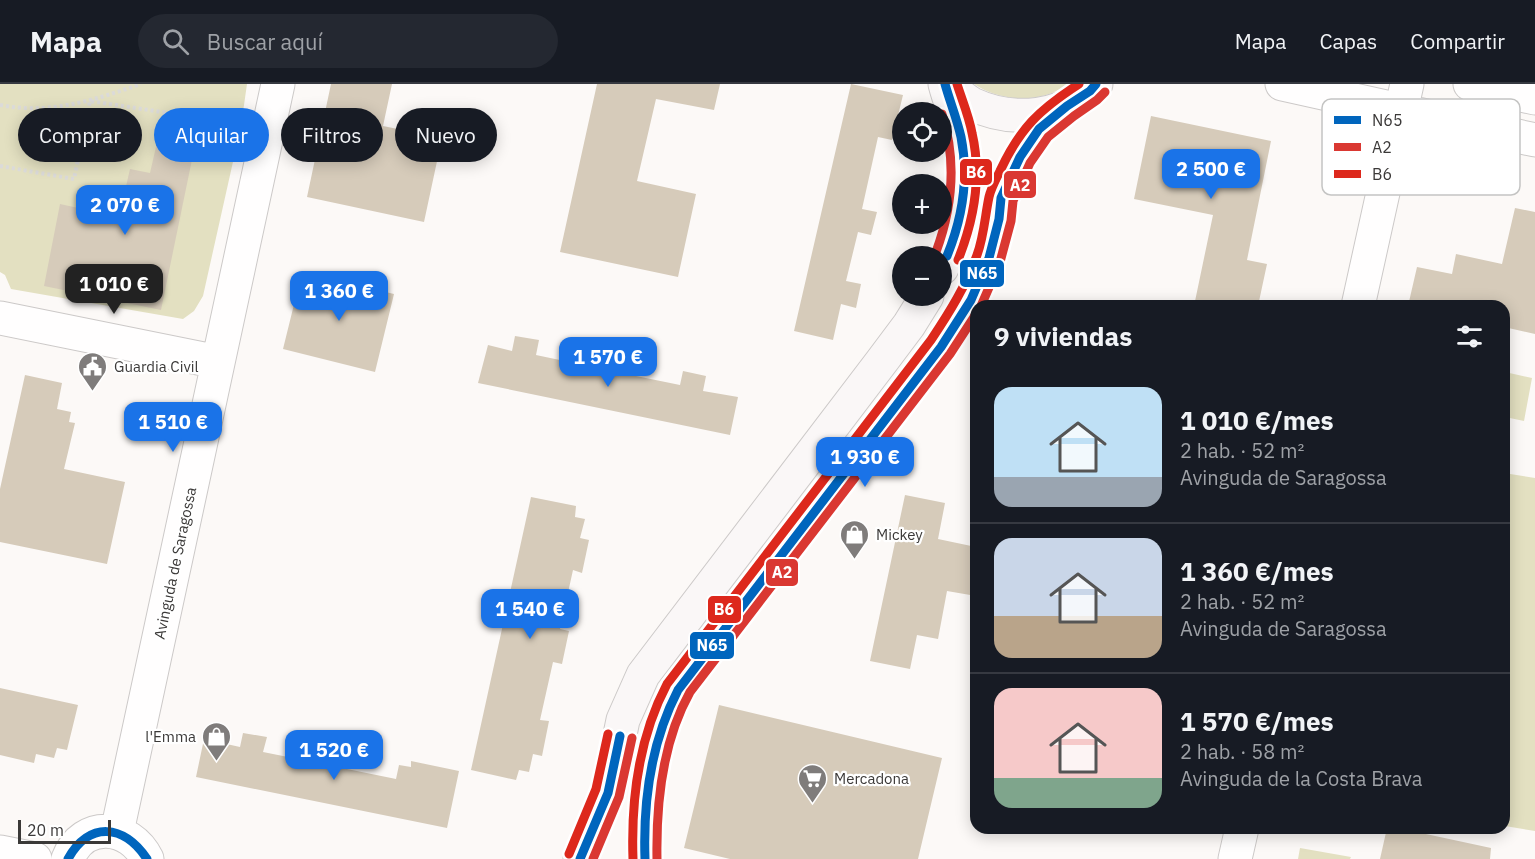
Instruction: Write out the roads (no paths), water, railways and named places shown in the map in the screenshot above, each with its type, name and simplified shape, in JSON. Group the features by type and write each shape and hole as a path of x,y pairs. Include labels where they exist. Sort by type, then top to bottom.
{"street":[{"name":"Avinguda de Saragossa","path":"117,832 278,84"},
{"path":"946,84 971,103 1002,115 1035,116 1090,91"},
{"path":"946,84 962,140 965,173 960,212 952,246"},
{"path":"1282,84 1403,97"},
{"path":"1470,84 1535,98"},
{"path":"971,300 989,258 999,219 1001,198 1020,157 1039,129 1090,91"},
{"path":"1520,135 1535,140"},
{"path":"1359,300 1382,195"},
{"path":"645,859 646,798 660,731 674,696 691,670 942,347 970,302"},
{"path":"580,859 608,793 623,720 643,675 785,486 882,362 921,306"},
{"path":"0,318 218,362"},
{"path":"68,859 79,842 103,831 117,832 130,837 140,846 147,859"},
{"path":"1235,859 1241,834"},
{"path":"0,852 34,859"}],"place":[{"name":"Guardia Civil","path":"93,392"},
{"name":"Mickey","path":"855,560"},
{"name":"l'Emma","path":"217,762"},
{"name":"Mercadona","path":"813,804"}]}
